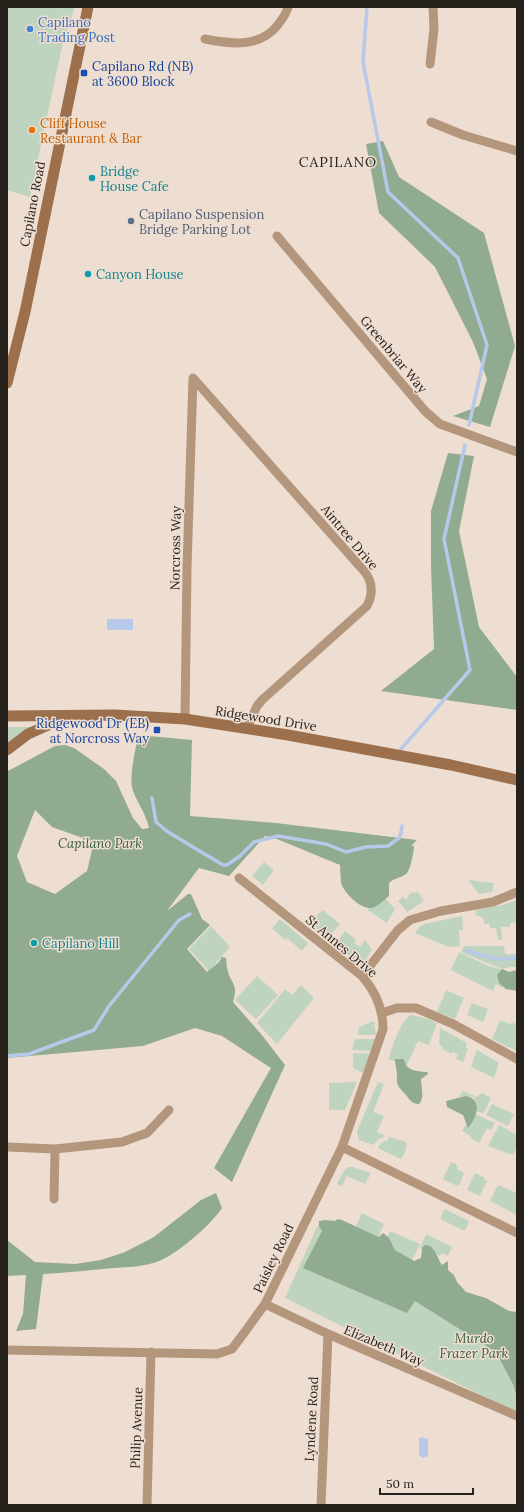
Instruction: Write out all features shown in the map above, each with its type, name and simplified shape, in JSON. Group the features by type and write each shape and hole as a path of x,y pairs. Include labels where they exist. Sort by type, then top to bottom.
{"main road":[{"name":"Capilano Road","path":"7,383 25,312 88,7"},
{"name":"Ridgewood Drive","path":"7,716 115,715 186,718 443,764 517,780"},
{"path":"7,750 28,734 67,716"}],"street":[{"path":"205,39 226,43 246,43 270,34 286,15 288,7"},
{"path":"430,64 434,29 433,7"},
{"path":"431,122 464,135 517,152"},
{"name":"Greenbriar Way","path":"277,236 425,411 440,424 517,452"},
{"name":"Norcross Way","path":"186,718 187,568 193,378"},
{"name":"Aintree Drive","path":"193,378 364,571 370,581 372,591 371,599 367,606 262,700 257,706 247,728"},
{"name":"St Annes Drive","path":"239,878 362,976 374,991 379,1002 382,1013 383,1029 342,1147"},
{"path":"362,976 404,923 421,916 441,911 494,902 517,892"},
{"path":"382,1013 397,1008 416,1008 453,1024 517,1059"},
{"path":"7,1147 55,1149 122,1142 147,1134 169,1110"},
{"path":"342,1147 517,1233"},
{"name":"Paisley Road","path":"7,1350 218,1354 232,1349 265,1304 342,1147"},
{"path":"54,1199 55,1149"},
{"name":"Elizabeth Way","path":"265,1304 328,1334 517,1416"},
{"name":"Lyndene Road","path":"321,1505 328,1334"},
{"name":"Philip Avenue","path":"147,1505 151,1352"}],"green space":[{"path":"7,7 75,7 63,42 30,197 7,190"},
{"path":"383,141 399,177 484,233 515,346 490,427 453,416 479,406 487,379 473,342 435,267 379,213 366,144"},
{"path":"448,453 474,456 459,531 479,627 517,677 517,710 381,691 434,649 431,511"},
{"path":"7,727 36,727 7,747"},
{"name":"Capilano Park","path":"138,735 192,740 190,816 276,823 417,840 411,846 414,846 414,849 409,869 404,875 389,883 389,896 374,908 367,908 349,896 341,883 340,865 277,839 265,836 229,876 199,868 167,911 188,894 191,894 202,919 210,925 187,949 207,972 219,962 222,957 226,958 228,973 235,987 233,1002 261,1034 285,1065 232,1182 214,1168 271,1068 222,1036 195,1028 143,1046 7,1058 8,771 55,746 65,745 74,748 104,769 116,781 133,818 142,829 149,828 146,818 133,791 131,779","holes":["35,810 52,827 94,842 87,871 55,894 27,882 17,856"]},
{"path":"264,862 274,870 263,885 252,876"},
{"path":"468,880 494,883 492,892 479,894"},
{"path":"413,892 418,892 424,901 407,912 398,901 403,897 406,900 409,897 407,896"},
{"path":"382,895 395,909 387,923 369,911 368,908"},
{"path":"517,900 517,922 510,923 510,927 501,927 502,940 498,940 496,928 490,928 490,924 485,924 482,917 476,915 475,910 503,905"},
{"path":"323,910 340,924 327,939 307,921 314,918"},
{"path":"462,916 463,930 459,930 460,946 449,947 415,933 419,927 424,924"},
{"path":"280,919 308,943 302,951 287,938 285,940 272,928"},
{"path":"211,926 230,947 209,971 189,949"},
{"path":"345,931 356,940 354,943 360,947 365,940 372,950 362,966 335,945"},
{"path":"464,946 504,946 505,954 517,954 517,967 502,969 461,952"},
{"path":"459,952 486,965 509,972 502,988 496,984 493,991 451,970"},
{"path":"502,969 509,972 517,970 517,991 506,989 499,983 497,975"},
{"path":"257,976 278,995 256,1019 235,1000"},
{"path":"301,985 314,998 277,1044 257,1023 285,989 292,995"},
{"path":"446,990 464,998 455,1019 437,1012"},
{"path":"472,1003 488,1009 483,1022 467,1015"},
{"path":"411,1015 429,1019 437,1023 429,1045 418,1041 407,1065 388,1059 403,1022"},
{"path":"500,1020 510,1024 517,1024 517,1051 492,1039"},
{"path":"374,1021 376,1035 358,1035 359,1027"},
{"path":"440,1028 467,1043 465,1048 468,1049 463,1062 456,1059 458,1055 453,1052 452,1054 441,1048 444,1047 439,1045"},
{"path":"355,1039 376,1039 372,1051 352,1050"},
{"path":"477,1050 499,1063 494,1078 471,1067"},
{"path":"353,1053 371,1054 363,1073 353,1068"},
{"path":"395,1059 404,1059 407,1066 412,1070 427,1072 428,1074 421,1079 422,1099 419,1104 411,1101 398,1086"},
{"path":"357,1082 345,1110 329,1110 329,1083"},
{"path":"378,1082 384,1084 373,1112 384,1116 377,1132 386,1136 379,1139 373,1145 359,1140 357,1131"},
{"path":"463,1091 476,1097 482,1093 491,1098 484,1113 477,1112 474,1097 459,1097"},
{"path":"466,1096 472,1098 477,1105 476,1115 468,1128 463,1115 447,1107 446,1101"},
{"path":"492,1104 514,1114 508,1126 486,1115"},
{"path":"473,1113 495,1123 491,1130 487,1128 479,1143 462,1131"},
{"path":"499,1125 517,1135 517,1146 513,1155 488,1146"},
{"path":"389,1137 406,1142 406,1149 401,1159 378,1148 381,1143 388,1140"},
{"path":"451,1162 456,1164 458,1167 457,1169 464,1173 460,1184 457,1186 443,1179"},
{"path":"349,1167 371,1173 365,1184 347,1176 342,1186 337,1184 345,1169"},
{"path":"475,1173 485,1178 484,1180 487,1181 480,1196 467,1190"},
{"path":"498,1185 517,1193 517,1215 490,1201"},
{"path":"216,1193 222,1208 217,1215 184,1246 159,1261 136,1266 43,1274 36,1329 16,1331 23,1314 26,1275 7,1276 7,1240 35,1262 75,1264 101,1260 125,1252 154,1237 201,1200"},
{"path":"445,1209 469,1221 465,1231 440,1219"},
{"path":"362,1213 384,1224 375,1245 352,1234"},
{"path":"338,1219 379,1237 383,1233 389,1239 395,1250 414,1261 421,1258 422,1248 425,1245 431,1247 442,1265 448,1261 448,1270 454,1275 457,1282 466,1292 486,1298 509,1311 517,1312 517,1399 514,1386 496,1352 415,1301 407,1313 303,1268 322,1231 319,1226 319,1221 335,1221"},
{"name":"Murdo Frazer Park","path":"318,1225 517,1319 517,1413 285,1298"},
{"path":"390,1231 420,1244 410,1265 381,1253"},
{"path":"426,1234 452,1247 448,1256 442,1253 440,1256 420,1248"}],"water":[{"path":"107,619 133,619 133,630 107,630"},
{"path":"424,1437 425,1439 428,1439 428,1456 422,1458 419,1456 419,1438"}],"waterway":[{"path":"367,7 363,62 388,192 458,258 487,345 469,425"},
{"path":"402,752 401,749 470,670 444,539 465,445"},
{"path":"152,798 156,822 168,832 223,865 227,865 240,856 254,842 278,836 326,844 346,852 366,847 388,846 399,838 402,826"},
{"path":"7,1056 29,1054 94,1030 109,1006 179,920 190,914"},
{"path":"467,951 497,959 517,958"}],"place":[{"name":"Capilano Trading Post","path":"30,29"},
{"name":"Capilano Rd (NB) at 3600 Block","path":"84,73"},
{"name":"Cliff House Restaurant & Bar","path":"32,130"},
{"name":"Bridge House Cafe","path":"92,178"},
{"name":"Capilano Suspension Bridge Parking Lot","path":"131,221"},
{"name":"Canyon House","path":"88,274"},
{"name":"Ridgewood Dr (EB) at Norcross Way","path":"157,730"},
{"name":"Capilano Hill","path":"34,943"}],"district":[{"name":"CAPILANO","path":"338,162"}]}
